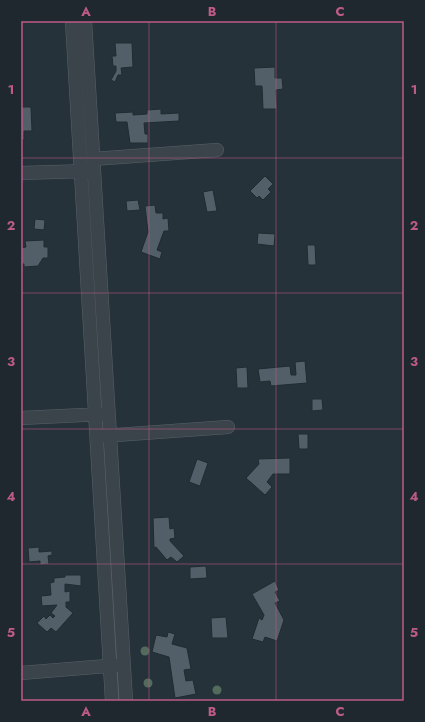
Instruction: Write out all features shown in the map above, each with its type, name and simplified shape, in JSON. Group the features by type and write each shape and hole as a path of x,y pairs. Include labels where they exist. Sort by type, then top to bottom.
{"street":[{"path":"72,21 112,701"},
{"path":"85,21 110,414 126,701"},
{"path":"21,174 81,171 94,165 217,150"},
{"path":"21,418 110,414"},
{"path":"96,436 228,427"},
{"path":"21,673 124,664"}],"building":[{"path":"115,43 132,43 133,67 121,68 122,75 118,75 115,82 111,80 116,71 116,66 113,66 112,56 116,56"},
{"path":"275,67 275,78 282,78 283,89 276,90 277,109 263,109 262,86 255,86 254,68"},
{"path":"21,107 31,107 32,131 24,131 24,140 21,140"},
{"path":"161,109 161,114 179,113 179,121 144,123 145,134 148,134 148,143 130,143 127,122 116,122 115,113 133,112 133,115 147,114 147,110"},
{"path":"265,176 273,184 268,189 271,192 263,200 259,196 257,198 250,191"},
{"path":"213,190 217,211 207,212 203,192"},
{"path":"138,200 140,210 127,211 126,201"},
{"path":"155,205 156,213 163,213 163,219 168,218 169,231 164,231 157,250 162,252 160,259 141,252 148,232 145,206"},
{"path":"35,219 45,220 44,230 34,229"},
{"path":"258,233 275,234 274,246 257,244"},
{"path":"44,240 44,247 48,247 48,258 43,258 38,266 24,267 24,264 21,264 21,248 26,247 25,241"},
{"path":"307,245 315,245 316,265 308,265"},
{"path":"305,361 307,383 271,386 270,381 260,382 258,369 290,366 291,375 296,375 295,362"},
{"path":"247,367 248,388 237,388 236,368"},
{"path":"312,399 322,399 323,410 312,411"},
{"path":"298,434 308,434 308,449 299,449"},
{"path":"290,458 290,474 273,474 267,482 272,487 265,495 246,478 259,464 258,459"},
{"path":"197,459 208,463 200,486 189,482"},
{"path":"169,517 170,529 174,528 175,538 170,539 170,541 184,556 177,562 171,557 167,560 156,547 154,548 153,518"},
{"path":"39,547 39,552 52,551 52,555 48,556 49,564 40,565 40,561 29,562 28,548"},
{"path":"206,566 207,578 190,579 190,567"},
{"path":"65,575 81,575 81,586 65,584 65,592 70,591 70,602 66,602 66,607 73,613 56,632 51,628 47,632 37,623 44,616 46,619 50,615 53,618 55,616 51,613 57,605 42,606 41,596 51,595 50,583 54,582 54,578 65,577"},
{"path":"275,581 279,590 275,592 280,601 275,603 284,620 277,641 265,637 263,642 252,639 259,618 262,620 264,615 252,594"},
{"path":"226,617 228,638 212,638 211,618"},
{"path":"168,632 175,634 172,644 187,648 191,669 184,670 186,681 193,680 196,694 175,698 169,657 152,652 156,635 167,637"}]}
